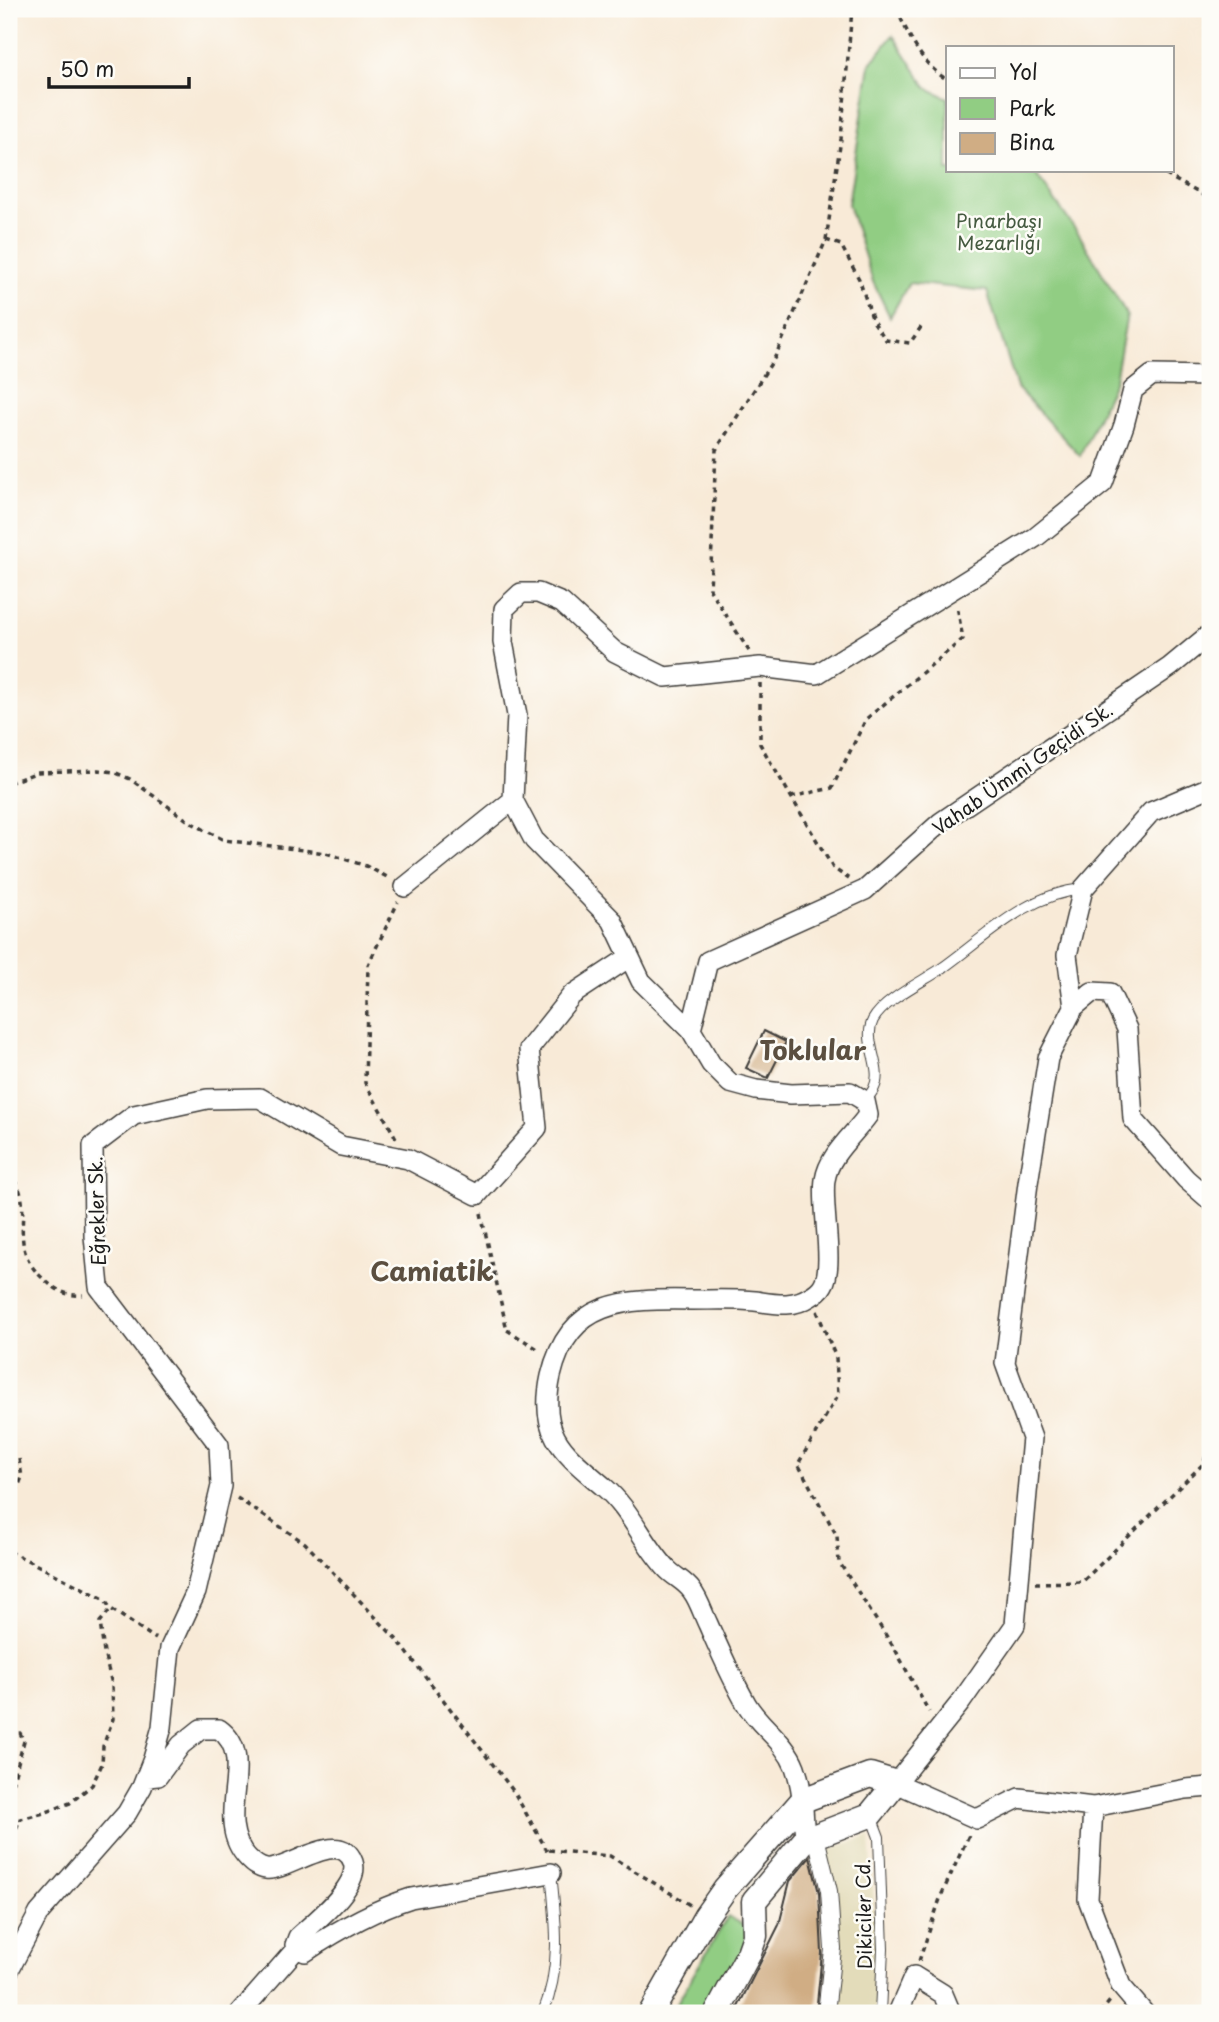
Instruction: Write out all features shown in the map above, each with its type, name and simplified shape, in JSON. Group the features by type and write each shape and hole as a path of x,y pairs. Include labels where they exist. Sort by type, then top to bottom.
{"street":[{"path":"827,2013 833,1949 829,1891 810,1838 799,1778 785,1746 748,1707 691,1590 668,1569 620,1501 571,1461 555,1438 547,1405 555,1360 566,1337 579,1321 595,1310 620,1304 670,1300 755,1301 776,1306 811,1296 824,1285 827,1270 824,1180 838,1152 868,1115 865,1101 850,1092 791,1094 756,1090 730,1083 711,1064 691,1030 641,982 612,920 534,840 513,800 517,715 503,642 503,609 521,593 538,593 562,603 615,652 665,677 760,667 817,674 1036,537 1103,483 1124,425 1133,390 1152,375 1210,376"},
{"name":"Vahab Ümmi Geçidi Sk.","path":"691,1030 708,961 865,890 941,822 1170,667 1210,634"},
{"path":"1074,1007 1067,955 1083,889 1151,812 1210,787"},
{"path":"405,887 513,800"},
{"path":"477,1195 537,1128 529,1049 572,995 628,958"},
{"path":"717,2013 749,1953 755,1936 754,1901 810,1838 870,1815 961,1702 1015,1625 1032,1438 1005,1363 1028,1183 1048,1058 1074,1007 1092,992 1110,993 1127,1029 1133,1119 1186,1179 1210,1200"},
{"name":"Eğrekler Sk.","path":"99,1287 94,1236 93,1146 134,1115 207,1099 260,1098 341,1146 408,1159 477,1195"},
{"path":"9,1970 39,1913 127,1813 146,1777 162,1727 170,1648 196,1592 221,1486 219,1445 99,1287"},
{"path":"146,1777 158,1776 181,1745 201,1728 219,1729 227,1737 236,1757 232,1830 239,1847 252,1863 261,1868 274,1869 329,1848 339,1850 351,1858 354,1874 349,1885 298,1937 295,1944 305,1952 389,1905 411,1898 551,1873"},
{"path":"651,2013 706,1916 803,1800 870,1774 977,1819 1019,1798 1093,1807 1185,1789 1210,1787"},
{"path":"1093,1807 1088,1899 1121,1986 1144,2013"},
{"path":"240,2013 297,1948"},
{"path":"898,2013 914,1976 943,1994 951,2013"}],"lane":[{"path":"865,1101 876,1086 876,1068 870,1038 871,1022 881,1009 943,968 1009,917 1044,899 1069,890 1083,889"},
{"name":"Dikiciler Cd.","path":"870,1815 879,1837 883,1949 880,2013"},
{"path":"543,2013 554,1974 557,1945 551,1873"}],"path":[{"path":"852,9 841,139 826,240 775,358 716,450 710,590 760,667 760,744 833,868 865,890"},
{"path":"896,9 917,51 933,70 946,79"},
{"path":"1161,172 1210,199"},
{"path":"826,240 841,246 859,279 873,321 886,340 910,343 921,327"},
{"path":"791,797 832,788 866,719 963,639 954,590"},
{"path":"9,783 38,772 114,772 130,779 190,822 224,840 326,853 366,866 405,887 368,965 365,1083 408,1159"},
{"path":"9,1172 19,1186 23,1209 22,1243 25,1257 33,1269 59,1291 72,1296 86,1294 99,1287"},
{"path":"477,1195 506,1330 555,1360"},
{"path":"811,1296 836,1359 838,1395 798,1464 837,1536 839,1562 896,1651 939,1730"},
{"path":"1019,1584 1082,1582 1203,1464 1210,1444"},
{"path":"9,1459 19,1459 22,1477 9,1511"},
{"path":"221,1486 305,1543 399,1642 514,1792 549,1850 551,1873"},
{"path":"9,1551 104,1599 111,1609 170,1648"},
{"path":"9,1735 20,1733 24,1741 12,1788 9,1821 19,1821 70,1803 92,1785 102,1764 103,1746 113,1719 112,1684 100,1622 111,1609"},
{"path":"914,1976 941,1896 977,1819"},
{"path":"9,1858 19,1821"},
{"path":"549,1850 610,1856 706,1916"}],"shaded area":[{"path":"870,1836 877,1955 875,2013 834,2013 826,1850"}],"green space":[{"name":"Pınarbaşı Mezarlığı","path":"893,35 927,88 946,97 946,172 1034,172 1080,236 1127,315 1115,380 1080,456 1017,388 987,291 909,283 890,317 873,282 848,204 870,65"},
{"path":"728,1916 745,1926 749,1941 708,2013 671,2013"}],"building":[{"path":"764,1031 786,1042 768,1078 746,1068"},
{"path":"810,1857 819,1893 822,1953 816,2013 735,2013 779,1925 790,1881"}],"district":[{"name":"Toklular","path":"813,1049"},
{"name":"Camiatik","path":"432,1270"}]}
